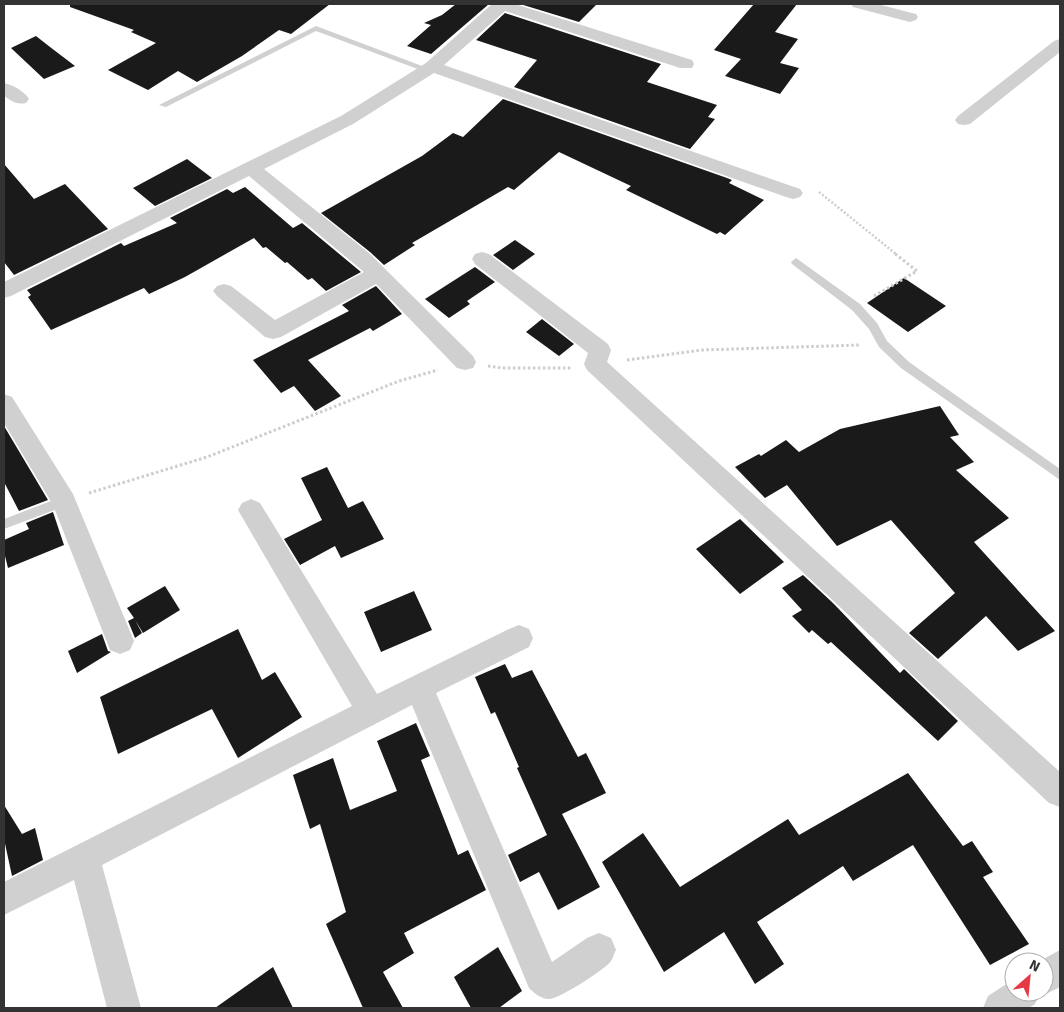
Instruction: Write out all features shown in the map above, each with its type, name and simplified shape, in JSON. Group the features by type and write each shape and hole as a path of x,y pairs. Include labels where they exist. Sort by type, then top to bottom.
{"street":[{"path":"4,291 347,120 429,68 502,4 686,64"},
{"path":"859,4 910,17"},
{"path":"964,120 1060,44"},
{"path":"429,68 793,193"},
{"path":"4,88 20,99"},
{"path":"251,168 362,258 465,362"},
{"path":"482,259 600,350 595,364 1060,792"},
{"path":"224,291 273,331 378,274"},
{"path":"4,403 64,501 120,641"},
{"path":"251,510 371,711"},
{"path":"4,900 84,857 519,638"},
{"path":"419,687 541,976 547,982 554,981 599,950"},
{"path":"84,857 124,1008"}],"lane":[{"path":"163,105 316,28 429,68"},
{"path":"796,262 856,307 873,326 883,344 904,365 1060,475"},
{"path":"4,524 64,501"}],"path":[{"path":"793,193 812,186 917,271 856,307"},
{"path":"64,501 207,457 398,381 465,362 502,368 566,369 702,350 883,344"}],"building":[{"path":"70,4 330,4 291,34 279,30 242,56 197,82 178,71 148,90 108,70 156,43 131,32 134,30 70,7"},
{"path":"456,4 489,4 431,54 407,46 431,25 424,23 442,15"},
{"path":"520,4 597,4 579,22"},
{"path":"754,4 797,4 775,32 798,39 780,63 799,68 780,94 725,76 741,59 714,50"},
{"path":"505,13 661,64 647,82 717,105 708,117 715,119 690,149 514,87 537,60 476,40"},
{"path":"36,36 75,66 44,79 11,48"},
{"path":"503,99 727,178 732,180 729,183 764,200 725,235 720,232 717,234 626,190 631,186 559,152 514,190 508,187 412,243 415,245 384,265 321,213 422,156 453,133 463,137"},
{"path":"187,159 212,178 155,206 133,188"},
{"path":"4,164 34,199 65,184 108,229 14,275 4,262"},
{"path":"245,187 293,228 302,223 361,272 326,291 312,278 308,280 266,247 263,248 254,238 185,277 149,294 144,288 51,330 28,297 31,295 27,290 121,243 124,246 177,223 170,218 227,189 233,193"},
{"path":"515,240 535,254 513,270 493,255"},
{"path":"475,267 495,282 467,301 470,304 449,318 425,299"},
{"path":"904,278 946,306 908,332 867,303"},
{"path":"376,286 402,314 373,331 370,328 308,360 341,396 315,411 294,386 281,393 253,360 349,311 342,305"},
{"path":"542,319 574,344 559,356 526,332"},
{"path":"940,406 959,435 950,437 974,462 956,470 1009,518 974,542 1055,631 1018,651 986,616 938,659 909,633 955,593 891,520 837,546 787,485 765,498 735,467 759,454 761,456 786,440 799,452 840,429"},
{"path":"4,426 48,500 19,511 4,482"},
{"path":"327,467 348,508 363,501 384,539 341,558 335,546 300,565 284,539 322,520 301,478"},
{"path":"53,512 64,545 8,568 4,552 4,540 29,529 26,523"},
{"path":"740,519 784,562 740,594 696,549"},
{"path":"803,575 834,604 900,673 904,669 958,721 938,741 831,642 828,644 812,630 809,633 792,616 802,610 782,588"},
{"path":"165,586 180,610 143,633 135,620 142,633 135,638 128,621 134,618 127,608"},
{"path":"414,591 432,630 381,652 364,612"},
{"path":"238,629 262,680 275,672 302,717 238,758 212,709 118,754 100,697"},
{"path":"102,634 108,651 111,652 77,673 68,651"},
{"path":"505,664 512,678 532,670 578,757 586,753 606,793 562,814 600,887 558,910 539,872 520,882 508,855 547,835 517,768 519,767 495,712 491,714 475,677"},
{"path":"416,723 430,756 421,760 458,855 468,850 486,890 404,933 414,953 383,972 403,1008 363,1008 326,924 346,912 320,824 310,829 293,775 333,758 350,810 397,791 377,741"},
{"path":"908,773 963,846 972,841 993,872 983,877 1029,944 1014,952 1004,952 1004,957 990,965 913,845 853,881 843,866 757,922 784,964 755,984 724,932 664,972 602,862 643,833 680,887 788,819 799,835"},
{"path":"4,805 22,834 35,828 43,860 12,876 4,839"},
{"path":"498,947 522,991 499,1008 471,1008 454,977"},
{"path":"273,967 293,1008 215,1008"}]}
